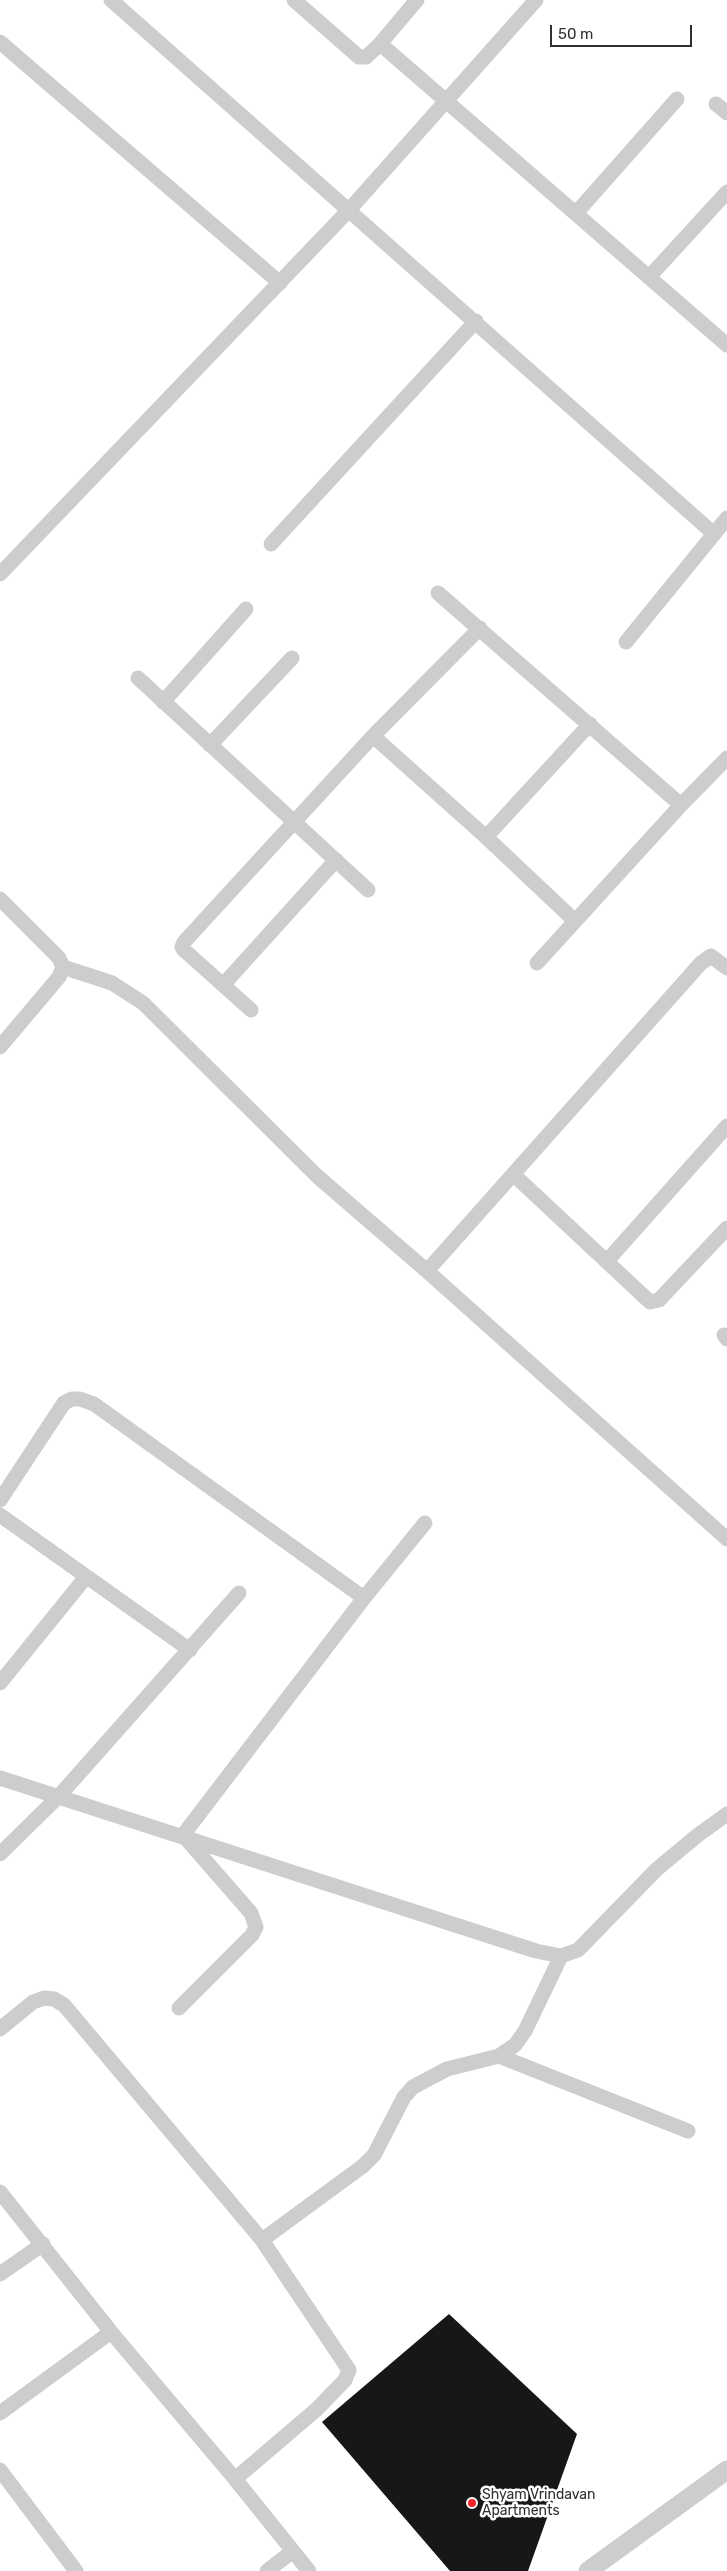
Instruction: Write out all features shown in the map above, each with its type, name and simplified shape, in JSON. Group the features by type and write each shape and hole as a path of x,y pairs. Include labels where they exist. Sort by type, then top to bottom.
{"street":[{"path":"111,0 476,321 713,533"},
{"path":"294,0 359,57 366,57 379,45 417,0"},
{"path":"0,574 350,210 536,0"},
{"path":"0,42 280,283"},
{"path":"379,45 448,101 727,344"},
{"path":"577,212 676,99"},
{"path":"650,276 727,192"},
{"path":"271,544 476,321"},
{"path":"626,642 727,518"},
{"path":"438,593 681,804"},
{"path":"163,702 246,609"},
{"path":"251,1010 184,950 184,942 373,736 480,628"},
{"path":"210,745 292,658"},
{"path":"138,678 368,890"},
{"path":"486,837 590,724"},
{"path":"373,736 486,837 575,921"},
{"path":"537,963 681,804 727,758"},
{"path":"223,985 336,860"},
{"path":"0,900 59,958 63,967 59,977 0,1047"},
{"path":"427,1271 706,958 711,956 727,968"},
{"path":"63,967 112,982 143,1003 317,1176 427,1271 727,1539"},
{"path":"607,1261 727,1126"},
{"path":"514,1175 607,1261 645,1300 654,1302 659,1300 727,1228"},
{"path":"0,1500 64,1403 72,1399 80,1400 94,1404 364,1598"},
{"path":"0,1515 86,1578 190,1650"},
{"path":"183,1835 364,1598 425,1522"},
{"path":"0,1683 86,1578"},
{"path":"0,1854 59,1796 239,1593"},
{"path":"0,1778 183,1835 536,1951 561,1956 578,1950 657,1869 727,1814"},
{"path":"179,2008 252,1935 256,1927 251,1913 183,1835"},
{"path":"262,2240 363,2166 374,2155 404,2097 413,2087 446,2069 499,2056 515,2045 525,2031 561,1956"},
{"path":"0,2029 33,2002 44,1998 54,1999 64,2005 262,2240 349,2370 345,2380 317,2410 235,2479"},
{"path":"499,2056 688,2131"},
{"path":"0,2192 111,2332 235,2479 309,2571"},
{"path":"0,2274 43,2244"},
{"path":"0,2413 111,2332"},
{"path":"0,2470 76,2571"},
{"path":"588,2571 727,2470"},
{"path":"267,2571 293,2551"}],"building":[{"name":"Shyam Vrindavan Apartments","path":"449,2314 577,2434 528,2571 450,2571 322,2422"}],"place":[{"name":"Shyam Vrindavan Apartments","path":"472,2503"}]}
